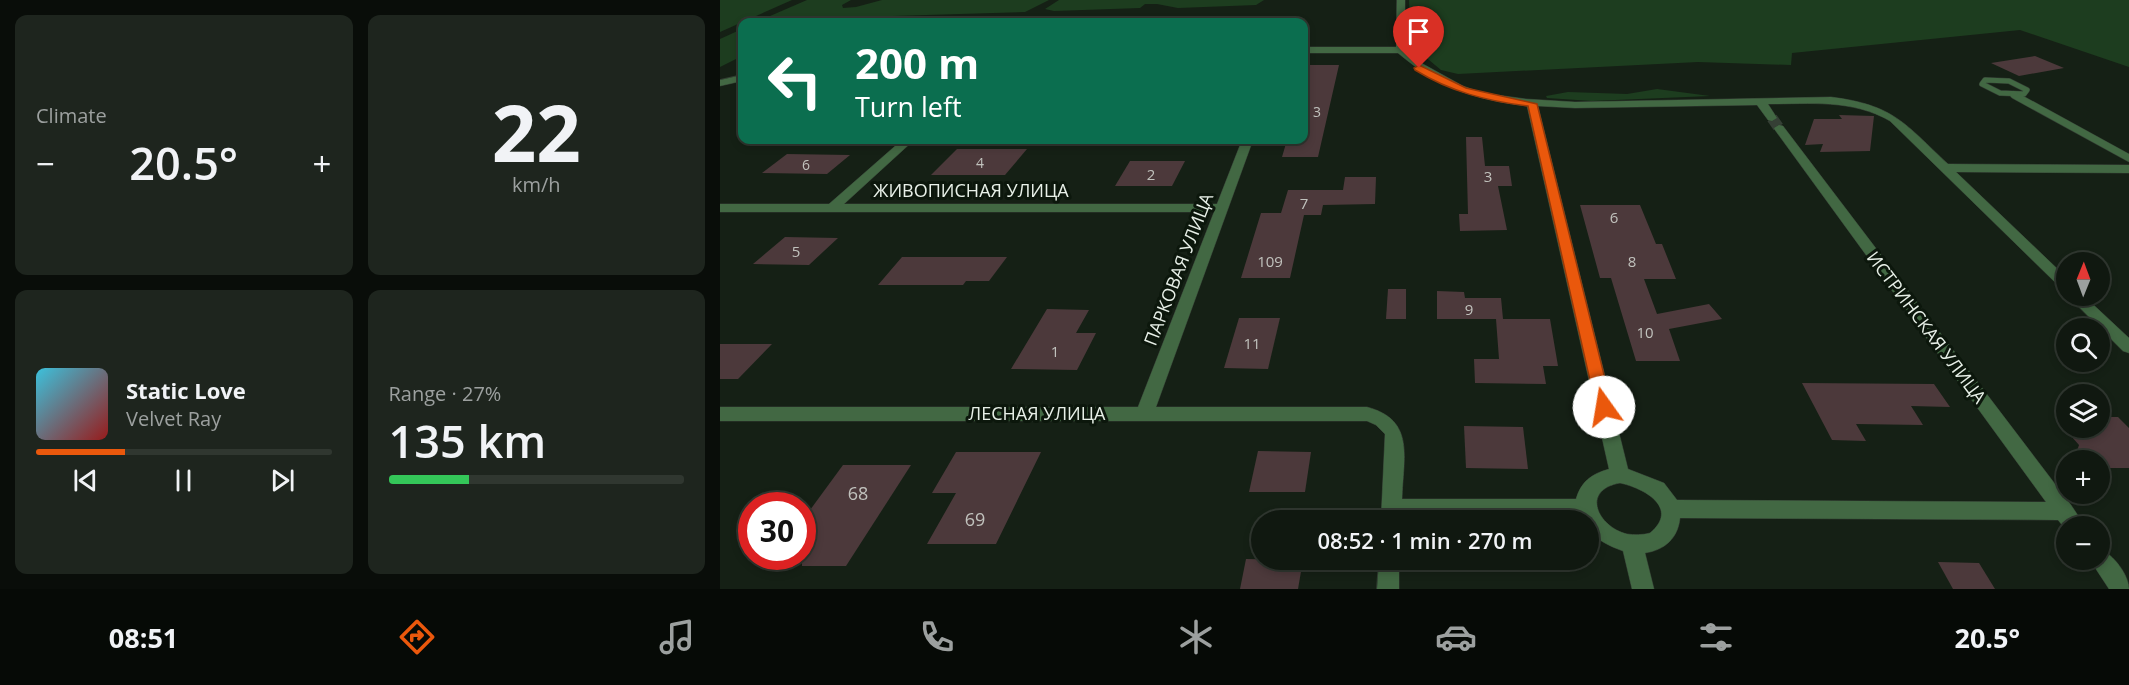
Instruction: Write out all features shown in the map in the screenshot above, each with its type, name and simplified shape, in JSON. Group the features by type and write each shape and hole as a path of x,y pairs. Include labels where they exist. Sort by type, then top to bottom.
{"street":[{"path":"1400,50 1401,0"},
{"path":"1308,50 1400,50 1419,68 1455,87 1497,99 1532,104 1831,100 1869,106 1894,119 2056,275"},
{"path":"720,83 738,79"},
{"name":"ИСТРИНСКАЯ УЛИЦА","path":"1760,101 2067,516"},
{"path":"1532,104 1620,475"},
{"path":"832,208 904,144"},
{"name":"ПАРКОВАЯ УЛИЦА","path":"1145,413 1246,144"},
{"path":"1946,168 2129,169"},
{"name":"ЖИВОПИСНАЯ УЛИЦА","path":"720,208 1222,208"},
{"path":"2086,306 2129,347"},
{"name":"ЛЕСНАЯ УЛИЦА","path":"720,414 1145,413 1380,417 1394,434 1391,510"},
{"path":"1620,475 1641,479 1651,485 1660,492 1670,509 1669,528 1655,542 1632,545 1611,538 1595,525 1587,508 1589,491 1601,479 1620,475"},
{"path":"1522,510 1587,508"},
{"path":"1670,509 2056,519"},
{"path":"1632,545 1643,589"},
{"path":"1388,589 1389,570"},
{"path":"2108,570 2122,589"}],"lane":[{"path":"2014,95 2024,94 2026,90 2008,81 1985,80 1982,84 1994,91 2014,95 2129,158"}],"green space":[{"path":"720,0 792,0 752,18 738,18 738,24 720,32"},
{"path":"807,0 851,0 842,5 843,8 882,0 1049,0 1025,12 765,18"},
{"path":"1059,0 1264,0 1256,5 1178,8 1145,4 1140,8 1054,11 1045,9"},
{"path":"1409,0 2129,0 2129,67 2020,30 1792,53 1791,65 1698,62 1458,74 1441,70 1411,45"},
{"path":"738,31 738,58 720,67 720,39"},
{"path":"1657,89 1710,96 1592,101 1547,98 1546,96 1568,92 1627,94"}],"building":[{"path":"2035,56 2064,68 2019,76 1991,63"},
{"path":"1308,65 1339,65 1318,157 1282,157 1286,144 1308,144"},
{"path":"1839,115 1874,116 1870,151 1820,152 1823,144 1805,145 1814,119 1842,119"},
{"path":"1466,137 1482,137 1485,166 1509,166 1512,186 1498,186 1507,230 1460,231 1459,214 1468,214"},
{"path":"957,149 1027,149 1005,175 931,175"},
{"path":"787,154 850,155 827,174 762,173"},
{"path":"1130,161 1185,161 1172,186 1115,186"},
{"path":"1345,177 1376,177 1375,204 1323,205 1321,215 1304,215 1290,278 1241,278 1261,213 1281,213 1288,190 1343,190"},
{"path":"1580,205 1640,205 1656,244 1662,244 1676,279 1644,279 1657,314 1709,304 1722,319 1669,329 1680,361 1636,361 1611,278 1600,278"},
{"path":"785,237 838,238 809,265 753,264"},
{"path":"902,257 1007,257 989,281 966,281 963,285 878,285"},
{"path":"1388,289 1406,289 1406,319 1386,319"},
{"path":"1437,291 1464,292 1465,298 1501,298 1503,319 1550,319 1558,366 1543,366 1546,384 1475,383 1474,359 1499,359 1496,319 1437,319"},
{"path":"1047,309 1089,310 1076,333 1096,333 1077,370 1011,369"},
{"path":"1239,318 1280,318 1268,369 1224,368"},
{"path":"720,344 772,344 738,379 720,379"},
{"path":"1802,383 1934,384 1950,407 1911,406 1923,425 1856,424 1866,441 1832,440"},
{"path":"2110,417 2118,417 2129,428 2129,468 2110,468 2110,450 2077,450 2079,445 2073,438 2110,438"},
{"path":"1464,426 1523,427 1528,469 1466,468"},
{"path":"1258,451 1311,452 1305,492 1249,492"},
{"path":"956,452 1041,452 996,544 927,544 956,493 932,493"},
{"path":"843,465 911,465 846,566 816,566 816,502"},
{"path":"1246,559 1251,559 1251,570 1301,570 1298,589 1240,589"},
{"path":"1938,562 1979,563 1995,589 1953,589"}],"tunnel":[{"path":"1772,118 1779,128"}],"route":[{"path":"1419,68 1439,81 1463,90 1497,99 1532,104 1604,407"}]}
